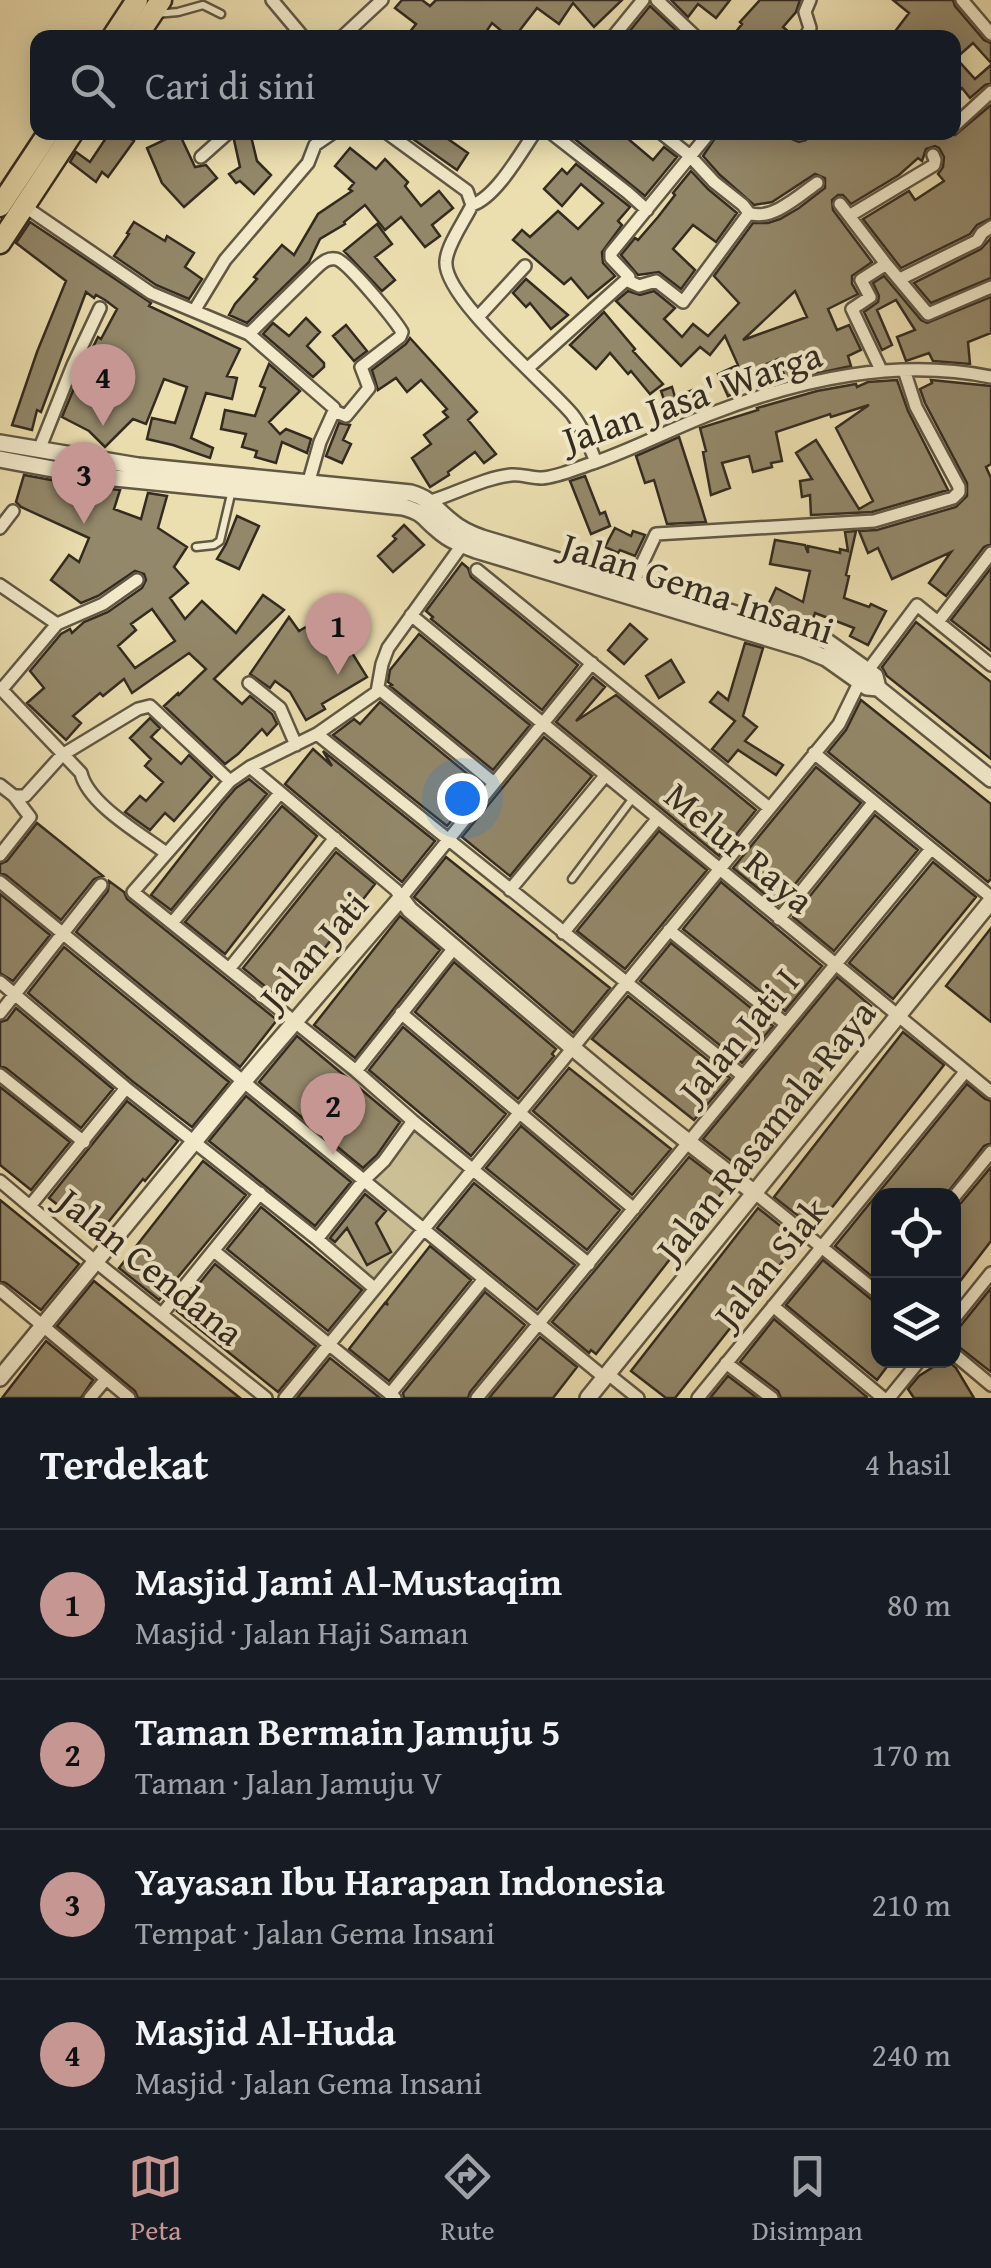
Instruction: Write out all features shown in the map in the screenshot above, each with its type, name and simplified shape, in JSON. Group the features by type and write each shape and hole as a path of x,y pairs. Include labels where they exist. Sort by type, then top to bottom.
{"highway":[{"path":"121,30 150,5"},
{"path":"139,30 150,5"},
{"path":"0,206 44,140"},
{"path":"0,243 68,140"}],"street":[{"path":"272,0 297,30"},
{"path":"350,30 382,0"},
{"path":"618,30 642,0"},
{"path":"658,0 686,30"},
{"path":"809,30 805,12 810,0"},
{"path":"962,0 991,34"},
{"path":"961,120 991,92"},
{"path":"201,156 219,140"},
{"path":"194,311 225,260 302,171 315,145 322,140"},
{"path":"399,140 467,192 472,205"},
{"path":"529,140 490,194 472,205 445,263 451,280 499,343 574,416 596,462"},
{"path":"560,140 647,210"},
{"path":"671,140 750,213 759,216 769,214 818,183"},
{"path":"528,368 629,277 610,255 702,140"},
{"path":"849,216 934,165 933,156"},
{"path":"840,204 928,314 991,287"},
{"path":"24,206 152,293 249,334 334,411 346,416 370,388 361,367 402,332 352,272 333,258 326,260 249,334"},
{"path":"626,280 639,286 656,282 683,302 750,213"},
{"path":"900,279 977,241 991,227"},
{"path":"881,370 852,309 870,297 861,280 886,264"},
{"path":"478,317 525,266"},
{"path":"39,450 100,308"},
{"name":"Jalan Jasa' Warga","path":"426,506 486,481 512,475 544,478 596,462 715,412 792,388 881,370 928,369 991,377"},
{"path":"633,583 656,534 874,521 953,498 959,486 916,407 904,370"},
{"path":"308,484 334,411"},
{"name":"Jalan Gema Insani","path":"0,443 138,466 308,484 383,498 404,507 426,506 436,529 804,649 864,676"},
{"name":"Jalan Gema Insani","path":"0,459 86,474 232,490 383,498"},
{"path":"0,528 14,511"},
{"path":"466,539 388,648 373,696 317,734 230,781 133,892 589,1264"},
{"name":"Jalan Gema Insani","path":"466,539 633,583 826,641 864,676 867,687 878,688 991,779"},
{"path":"938,622 991,553"},
{"path":"477,570 768,808"},
{"path":"137,580 103,604 57,624 1,689 81,774 102,804 166,853"},
{"path":"0,585 57,624"},
{"path":"284,1398 839,724 864,676 917,605 991,665"},
{"name":"Melur Raya","path":"411,615 991,1092"},
{"path":"250,767 401,898 592,663"},
{"path":"249,683 280,708 296,746"},
{"path":"378,688 494,783"},
{"path":"14,796 25,796 62,755 138,708 150,706 230,781"},
{"path":"317,734 743,1076"},
{"path":"814,753 991,899"},
{"path":"510,890 605,776"},
{"path":"0,785 14,796 30,819 0,855"},
{"path":"172,923 280,793"},
{"path":"779,920 873,803"},
{"path":"564,933 658,818"},
{"path":"228,969 335,838"},
{"name":"Jalan Jati I","path":"478,1398 931,849"},
{"path":"0,882 540,1325 638,1398"},
{"path":"0,1013 102,885"},
{"name":"Jalan Jati","path":"0,1378 292,1022 401,898 410,910 570,1048 755,1193"},
{"name":"Jalan Rasamala Raya","path":"588,1398 991,899"},
{"path":"670,930 786,1024"},
{"path":"356,1071 454,948"},
{"path":"0,982 374,1288"},
{"path":"401,1012 634,1209"},
{"name":"Jalan Siak","path":"698,1398 966,1072"},
{"path":"0,1076 84,1142"},
{"path":"30,1206 126,1088"},
{"path":"317,1239 414,1122"},
{"path":"961,1189 991,1152"},
{"name":"Jalan Cendana","path":"0,1180 266,1398"},
{"path":"162,1314 260,1193"},
{"path":"755,1193 871,1286"},
{"path":"214,1251 393,1396 484,1278"},
{"path":"961,1311 991,1273"},
{"path":"0,1290 129,1398"},
{"path":"774,1306 886,1398 913,1368"},
{"path":"961,1360 991,1384"},
{"path":"726,1363 772,1398"},
{"path":"90,1398 106,1380"}],"lane":[{"path":"150,5 178,12 203,5 221,14"},
{"path":"196,547 220,541 232,490"},
{"path":"572,878 634,798"}],"shaded area":[{"path":"292,1022 472,1168 374,1288 194,1142"}],"building":[{"path":"402,0 422,0 430,6 436,0 622,0 594,27 573,3 559,24 537,8 520,30 500,30 492,23 487,30 411,30 416,24 395,8"},
{"path":"671,0 730,0 716,18 698,4 688,17"},
{"path":"760,0 800,0 796,12 783,27 787,30 737,30"},
{"path":"893,0 953,0 984,40 991,43 991,63 973,43 961,54 961,30 896,30 909,13"},
{"path":"650,6 676,30 630,30"},
{"path":"961,64 975,79 991,65 991,83 970,98 962,88"},
{"path":"991,105 991,218 970,234 901,268 863,219 909,191 915,200 944,181 938,174 944,157 935,146 926,149 922,161 918,158 899,175 851,204 838,195 832,200 833,210 872,262 852,276 858,294 828,309 837,330 849,325 861,350 848,356 851,366 786,380 778,359 735,378 741,390 728,396 718,374 738,365 725,336 710,355 700,347 681,366 616,301 628,291 640,295 654,291 675,308 664,319 682,337 693,324 708,336 739,303 714,276 753,223 768,223 799,208 825,188 825,178 815,174 772,202 754,205 703,156 714,140 961,140 961,130","holes":["795,291 807,317 743,340"]},
{"path":"105,140 134,141 108,177 102,172 96,182 70,162 76,152 90,162"},
{"path":"164,140 182,140 195,167 206,165 217,178 184,207 162,183 147,148"},
{"path":"234,140 252,140 257,161 271,175 254,194 229,174 240,167"},
{"path":"414,140 449,140 468,153 457,170"},
{"path":"576,140 629,140 653,160 664,147 677,157 645,196"},
{"path":"350,148 376,169 385,159 408,182 405,186 421,206 439,191 453,208 432,225 440,236 425,247 401,217 385,230 365,205 345,224 320,239 309,262 247,323 229,315 257,279 254,277 282,245 294,255 318,214 352,191 349,189 354,183 335,166"},
{"path":"576,164 630,207 602,252 603,263 615,276 588,298 571,278 564,284 513,240 522,230 530,237 558,211 578,229 603,203 581,184 562,206 544,189 562,169 567,174"},
{"path":"691,171 737,213 716,242 693,225 673,249 695,270 681,289 659,272 638,275 621,255 658,217"},
{"path":"30,222 151,303 149,306 240,349 227,376 237,378 232,399 206,393 191,438 213,448 210,458 147,439 152,418 175,423 187,387 164,379 146,424 133,419 105,447 89,431 62,417 98,337 101,339 117,309 86,292 32,430 12,425 66,281 16,243"},
{"path":"134,222 194,253 185,267 202,279 189,299 156,285 114,256"},
{"path":"377,224 392,244 375,257 395,280 382,291 344,251"},
{"path":"991,238 991,278 931,303 914,283 981,249"},
{"path":"884,276 927,323 991,297 991,333 968,342 970,364 933,361 929,353 906,361 897,337 915,330 896,300 877,310 892,345 882,350 864,312 878,302 873,283"},
{"path":"526,279 568,315 551,329 530,303 526,307 513,293"},
{"path":"604,312 663,384 650,394 610,353 596,369 570,345"},
{"path":"306,318 320,332 307,346 324,363 313,377 263,334 273,323 289,336"},
{"path":"346,325 367,351 354,361 333,336"},
{"path":"410,338 477,412 468,420 496,454 484,463 475,452 430,487 412,458 431,444 424,435 448,417 443,412 447,409 421,380 407,392 396,378 378,390 372,370"},
{"path":"269,364 300,391 269,422 280,434 286,429 311,439 307,453 282,442 276,463 255,457 257,451 242,447 246,434 221,429 225,410 255,416"},
{"path":"897,380 908,411 948,490 872,512 811,515 810,495 802,497 800,481 812,479 796,453 816,440 859,509 873,501 836,428 869,405 776,432 782,461 753,472 749,456 722,463 730,488 711,495 700,428 817,391"},
{"path":"931,380 991,386 991,464 986,467 991,478 991,544 984,547 946,596 929,583 951,552 892,579 878,548 868,553 859,531 877,530 956,507 967,496 967,483 920,389"},
{"path":"672,387 675,397 698,388 704,405 670,417 661,391"},
{"path":"339,423 350,425 343,440 351,444 342,463 326,456"},
{"path":"679,437 706,522 667,524 654,480 645,483 636,456"},
{"path":"24,475 120,490 114,509 141,519 148,493 167,496 158,528 187,547 174,567 188,583 170,598 185,619 202,601 236,633 263,595 284,610 214,679 242,704 250,696 272,714 277,724 267,735 262,729 225,764 164,706 206,669 189,653 132,693 124,679 103,696 100,693 73,716 81,723 66,740 27,703 44,688 30,671 61,634 70,629 72,633 84,622 108,612 142,588 146,580 144,574 135,571 81,603 51,580 69,555 79,562 89,538 16,502","holes":["152,609 175,641 135,668 118,646 136,630 131,624"]},
{"path":"585,476 600,514 605,512 610,526 591,534 570,481"},
{"path":"237,516 259,526 239,569 217,559"},
{"path":"404,525 424,545 393,572 378,556"},
{"path":"615,528 631,536 633,531 645,535 635,556 605,547"},
{"path":"856,531 844,598 886,611 868,645 850,636 854,628 815,613 813,619 784,614 768,605 776,588 803,602 810,571 770,564 775,540 805,545 808,553 808,546 840,553 840,549 848,551 845,532"},
{"path":"462,563 471,577 578,665 542,710 426,611"},
{"path":"991,568 991,651 951,620"},
{"path":"289,617 299,631 306,627 314,640 317,637 331,659 349,648 367,677 322,704 325,709 306,720 290,692 275,681 270,688 250,674"},
{"path":"916,622 991,682 991,759 887,676 882,667"},
{"path":"630,624 647,639 624,664 608,650"},
{"path":"419,634 530,725 493,770 390,686 390,670"},
{"path":"745,643 763,648 743,716 757,727 745,741 783,765 776,775 738,750 728,762 712,749 735,721 710,702 718,692 728,700"},
{"path":"671,660 684,682 659,698 646,676"},
{"path":"593,677 605,687 576,721 616,695 756,810 719,856 556,722"},
{"path":"861,700 991,804 988,882 828,752 846,730"},
{"path":"380,702 481,785 447,826 333,735 354,719 360,724"},
{"path":"150,718 160,728 151,737 181,764 189,755 212,777 174,821 165,813 150,830 125,812 140,796 146,801 163,782 145,766 151,759 130,738"},
{"path":"544,737 592,776 510,876 462,837"},
{"path":"313,749 332,766 323,751 435,841 402,882 285,784"},
{"path":"816,767 861,803 778,905 733,868"},
{"path":"249,779 267,794 171,910 151,895 222,804"},
{"path":"282,806 317,836 225,954 185,922"},
{"path":"875,815 918,850 834,951 793,917"},
{"path":"37,823 103,876 94,879 61,920 0,873 0,864 7,861"},
{"path":"659,831 707,870 625,969 577,931"},
{"path":"336,852 375,884 283,1001 243,968"},
{"path":"446,857 610,988 573,1033 414,897"},
{"path":"933,862 976,897 893,999 849,963"},
{"path":"109,881 277,1020 240,1067 76,932 108,891"},
{"path":"721,882 822,966 785,1011 683,929"},
{"path":"0,894 50,935 13,981 0,973"},
{"path":"400,916 440,950 355,1058 314,1025"},
{"path":"991,928 991,1022 946,986"},
{"path":"671,943 773,1026 742,1063 640,981"},
{"path":"64,947 229,1082 192,1127 28,993"},
{"path":"454,962 556,1049 518,1099 415,1012"},
{"path":"837,977 871,1006 743,1170 703,1139"},
{"path":"628,996 730,1078 694,1120 592,1039"},
{"path":"16,1008 113,1089 81,1128 0,1066 0,1022 7,1020"},
{"path":"403,1027 506,1114 471,1156 369,1070"},
{"path":"903,1032 944,1065 815,1229 774,1197"},
{"path":"297,1036 400,1122 363,1168 259,1082"},
{"path":"569,1068 671,1149 632,1195 533,1111"},
{"path":"967,1084 991,1101 991,1143 984,1146 951,1188 882,1188"},
{"path":"0,1087 70,1142 31,1190 0,1165"},
{"path":"246,1096 351,1182 315,1226 209,1141"},
{"path":"127,1101 178,1141 97,1236 49,1198"},
{"path":"521,1126 620,1210 587,1250 486,1168"},
{"path":"689,1157 727,1186 596,1354 591,1350 589,1353 552,1322"},
{"path":"203,1161 246,1195 159,1300 119,1268"},
{"path":"991,1167 991,1241 961,1280 961,1278 961,1203"},
{"path":"474,1183 575,1265 537,1310 437,1228"},
{"path":"365,1194 386,1211 376,1223 391,1252 367,1265 347,1228 335,1242 330,1238"},
{"path":"0,1200 79,1264 41,1310 0,1281"},
{"path":"871,1202 871,1276 835,1246"},
{"path":"261,1207 362,1290 328,1331 227,1249"},
{"path":"758,1208 799,1241 675,1398 666,1398 631,1371"},
{"path":"430,1246 471,1280 389,1381 349,1349 385,1303 388,1305 386,1302"},
{"path":"823,1260 871,1299 871,1368 886,1368 877,1380 786,1305"},
{"path":"215,1264 316,1346 278,1392 177,1311"},
{"path":"94,1281 240,1398 138,1398 135,1391 57,1326"},
{"path":"991,1288 991,1372 961,1348 961,1325"},
{"path":"485,1292 525,1325 468,1398 404,1398 403,1393"},
{"path":"774,1319 867,1398 781,1398 778,1391 740,1362"},
{"path":"540,1337 577,1367 553,1398 489,1398"},
{"path":"46,1341 93,1380 81,1398 2,1398"},
{"path":"330,1358 380,1398 297,1398"},
{"path":"932,1368 956,1368 974,1398 914,1398 908,1389"},
{"path":"728,1376 757,1398 710,1398"}],"place":[{"name":"Masjid Al-Huda","path":"103,426"},
{"name":"Yayasan Ibu Harapan Indonesia","path":"84,524"},
{"name":"Masjid Jami Al-Mustaqim","path":"338,675"},
{"name":"Taman Bermain Jamuju 5","path":"333,1155"}]}
